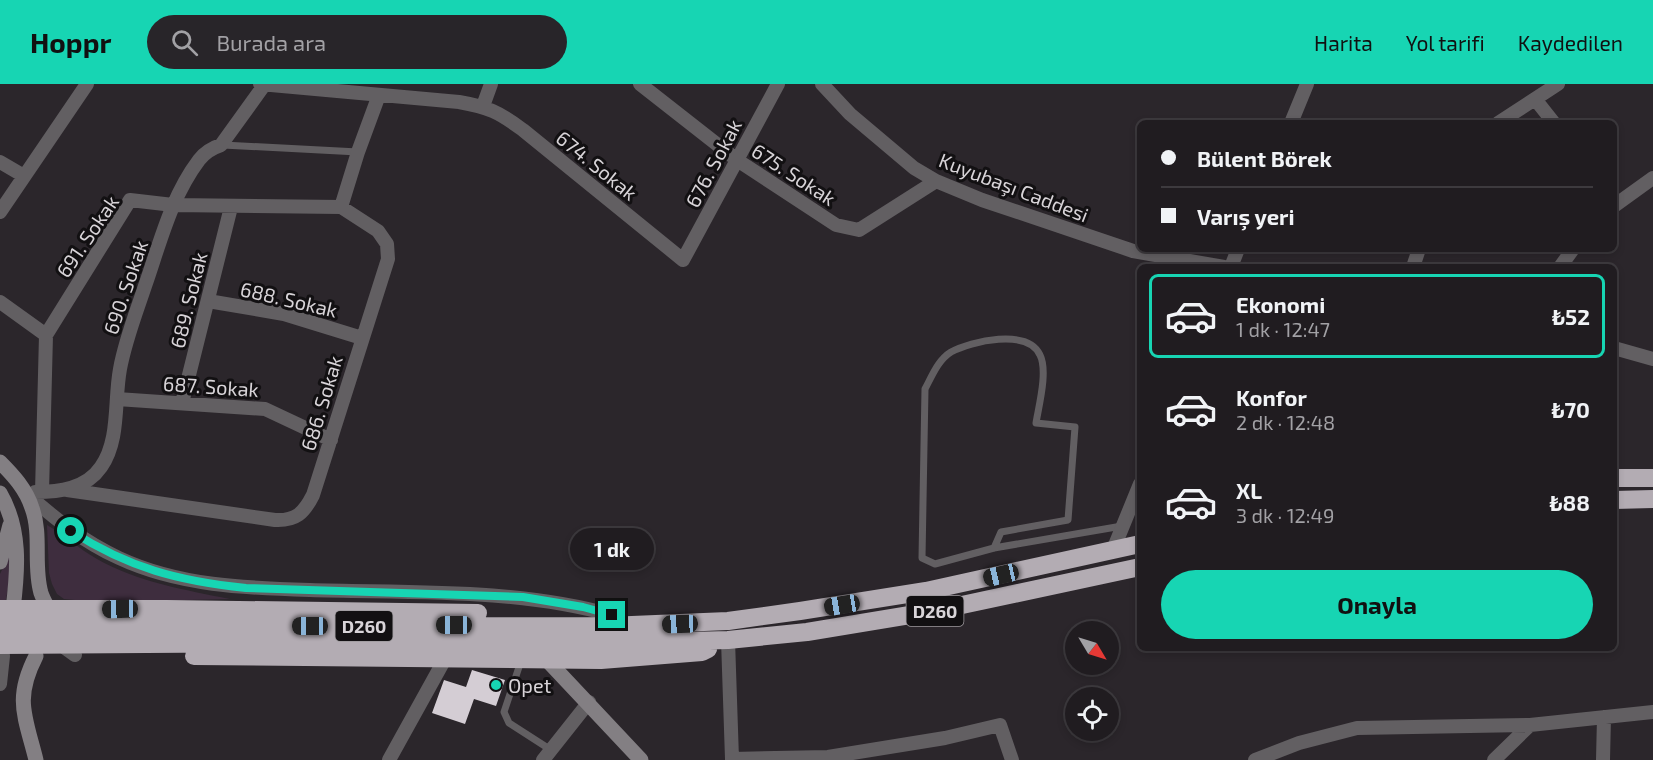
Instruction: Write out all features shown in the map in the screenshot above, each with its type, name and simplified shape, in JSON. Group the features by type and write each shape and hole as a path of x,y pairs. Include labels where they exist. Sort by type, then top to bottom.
{"highway":[{"path":"1617,478 1653,478"},
{"path":"1617,500 1653,499"},
{"name":"D260","path":"0,629 608,626 728,621 926,591 1137,545"},
{"name":"D260","path":"1,652 300,643 578,644 728,640 807,632 934,612 1137,568"},
{"path":"7,609 696,616 728,621"},
{"path":"1,652 36,656 446,657 602,660 702,652 728,640"}],"main road":[{"path":"0,462 15,476 33,508 41,594 49,610"},
{"path":"0,493 16,537 18,557 7,609"},
{"path":"0,562 10,524 9,513"},
{"path":"36,656 27,675 22,695 36,760"},
{"path":"547,660 589,702 641,760"}],"street":[{"path":"0,212 87,84"},
{"path":"260,84 483,106 491,84"},
{"name":"690. Sokak","path":"25,492 67,490 81,485 101,468 112,438 122,354 173,205 200,158 210,149 221,145 265,84"},
{"name":"676. Sokak","path":"682,260 778,84"},
{"name":"Kuyubaşı Caddesi","path":"822,84 850,114 914,168 936,181 982,200 1137,252"},
{"path":"1292,120 1307,84"},
{"path":"1503,120 1558,84"},
{"name":"675. Sokak","path":"647,86 737,160 836,225 859,230 936,181"},
{"path":"341,207 379,95"},
{"path":"1535,99 1552,120"},
{"name":"674. Sokak","path":"483,106 501,114 523,130 682,260"},
{"path":"0,162 24,176"},
{"path":"1617,202 1653,178"},
{"name":"691. Sokak","path":"46,335 130,200 173,205 231,207 341,207"},
{"name":"689. Sokak","path":"182,403 231,207"},
{"name":"686. Sokak","path":"67,490 285,521 296,518 306,510 331,440 388,259 387,244 378,231 341,207"},
{"name":"Kuyubaşı Caddesi","path":"1139,252 1207,264"},
{"name":"688. Sokak","path":"208,301 284,314 362,338"},
{"path":"0,302 46,335 42,492"},
{"path":"1617,349 1653,358"},
{"name":"687. Sokak","path":"117,399 265,409 331,440"},
{"path":"25,492 48,513 95,546 146,569 193,581 246,588 523,597 583,607 612,615"},
{"path":"1113,550 1122,526 1134,512"},
{"path":"0,629 2,617 7,609"},
{"path":"36,656 45,647 50,634 49,610"},
{"path":"73,610 60,619 54,636 61,647 75,655"},
{"path":"0,636 0,684"},
{"path":"728,640 731,760 828,758 945,738 1000,725 1012,760"},
{"path":"393,759 446,657"},
{"path":"547,755 589,702"},
{"path":"1256,760 1299,742 1357,728 1530,725 1653,712"},
{"path":"1603,760 1604,717"},
{"path":"1494,760 1530,725"}],"lane":[{"path":"221,145 358,152"},
{"path":"994,548 1001,532 1068,520 1075,427 1036,423 1042,379 1041,357 1037,349 1029,343 995,338 968,345 950,353 935,369 925,389 922,558 935,564 994,548 1122,526"},
{"path":"522,659 504,712 505,718 547,755"}],"shaded area":[{"path":"47,525 97,559 129,574 230,599 96,602 64,599 57,594 49,573"},
{"path":"10,553 11,573 5,604 0,603 0,574"}],"building":[{"path":"472,670 505,680 496,706 474,699 465,724 432,713 444,680 466,687"}],"place":[{"name":"Opet","path":"496,685"}],"route":[{"path":"71,531 120,559 146,569 193,581 246,588 523,597 583,607 612,615"}]}
